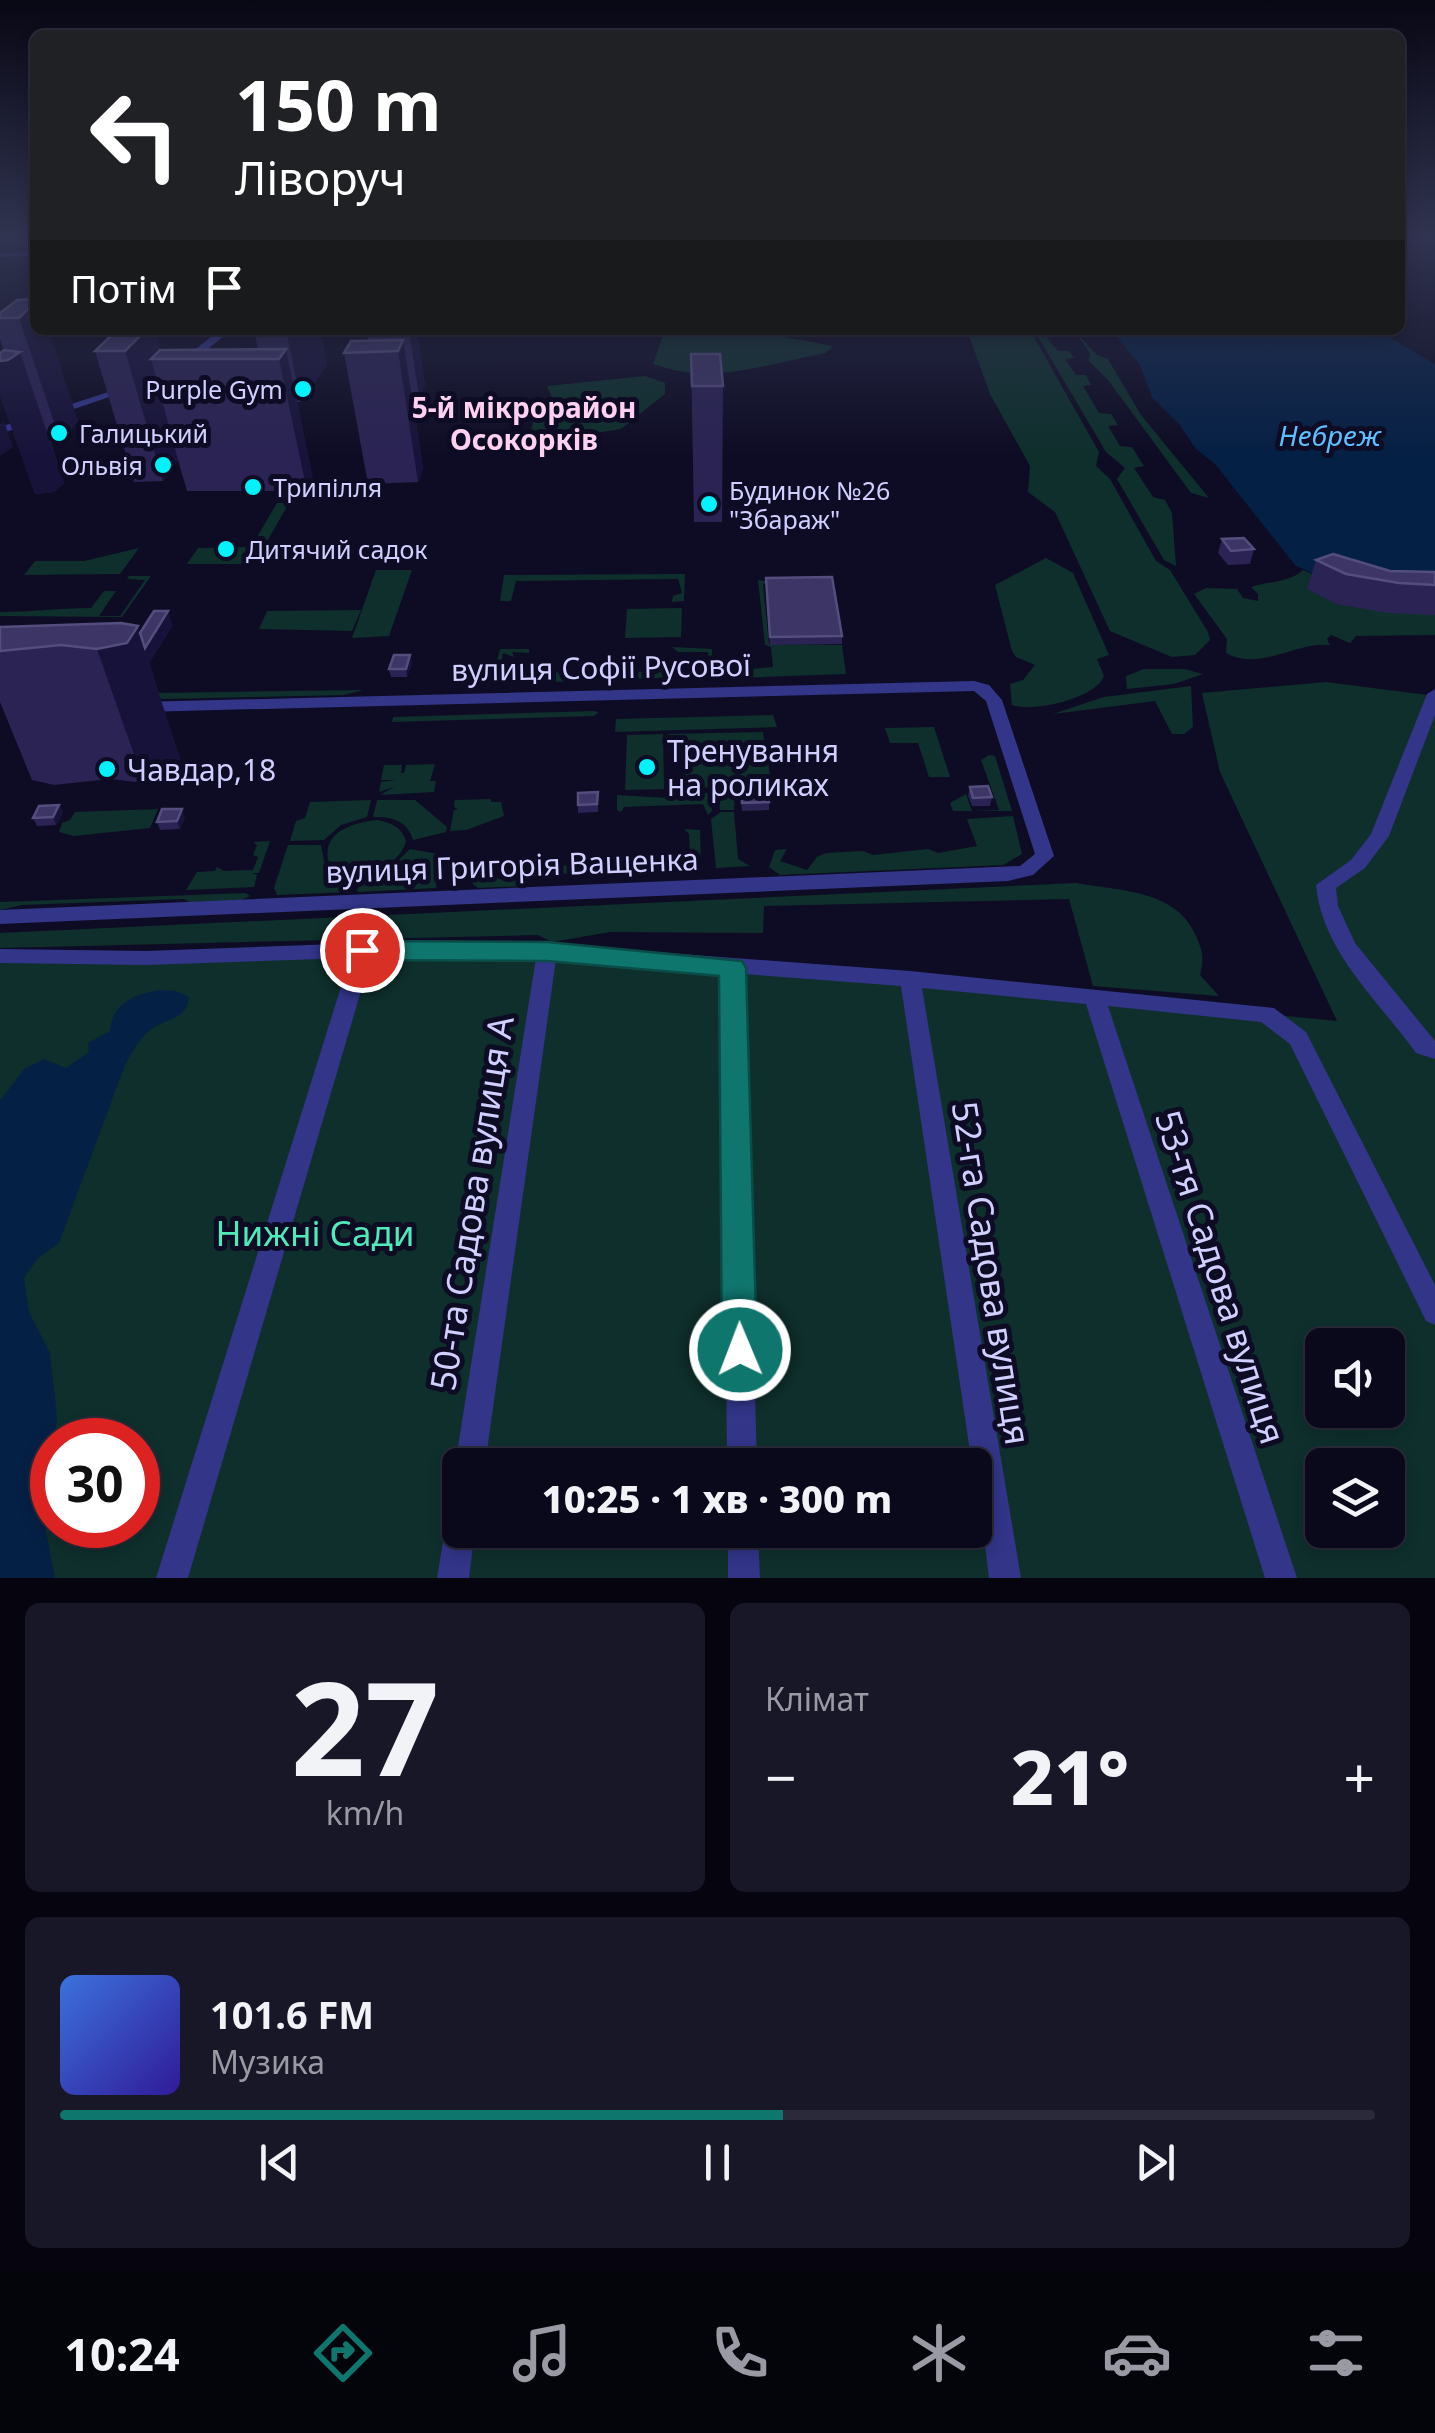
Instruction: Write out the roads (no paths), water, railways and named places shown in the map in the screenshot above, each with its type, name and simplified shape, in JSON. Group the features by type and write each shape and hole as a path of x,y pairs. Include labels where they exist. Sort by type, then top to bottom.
{"street":[{"path":"172,370 198,355 220,335"},
{"path":"0,431 148,380"},
{"name":"вулиця Софії Русової","path":"128,707 974,686 983,688 994,700 1043,842 1045,856 1026,872"},
{"path":"1435,694 1380,836 1358,864 1326,885 1324,906 1366,974 1424,1047 1435,1050"},
{"name":"вулиця Григорія Ващенка","path":"0,917 1026,872"},
{"path":"172,1578 362,950"},
{"path":"0,956 146,958 362,950 547,952 910,979 1266,1014 1298,1038 1435,1312"},
{"name":"50-та Садова вулиця А","path":"473,1448 547,952"},
{"path":"733,968 742,1448"},
{"name":"52-га Садова вулиця","path":"910,979 1005,1578"},
{"name":"53-тя Садова вулиця","path":"1094,997 1281,1578"},
{"path":"453,1578 457,1548"},
{"path":"743,1548 744,1578"}],"water":[{"name":"Небреж","path":"1115,335 1386,335 1435,364 1435,599 1344,589 1295,565 1215,464 1196,449 1179,424 1152,397 1140,365"},
{"path":"176,991 189,997 180,1015 149,1031 133,1051 59,1243 38,1258 24,1278 29,1312 50,1353 57,1417 30,1418 30,1548 49,1548 55,1578 0,1578 0,1101 24,1069 44,1059 66,1068 89,1052 88,1043 110,1031 120,1007 142,994"}],"place":[{"name":"Purple Gym","path":"303,389"},
{"name":"Галицький","path":"59,433"},
{"name":"Ольвія","path":"163,465"},
{"name":"Трипілля","path":"253,487"},
{"name":"Будинок №26 \"Збараж\"","path":"709,504"},
{"name":"Дитячий садок","path":"226,549"},
{"name":"Тренування на роликах","path":"647,767"},
{"name":"Чавдар,18","path":"107,769"}],"district":[{"name":"5-й мікрорайон Осокорків","path":"524,423"}],"park label":[{"name":"Нижні Сади","path":"315,1232"}]}
